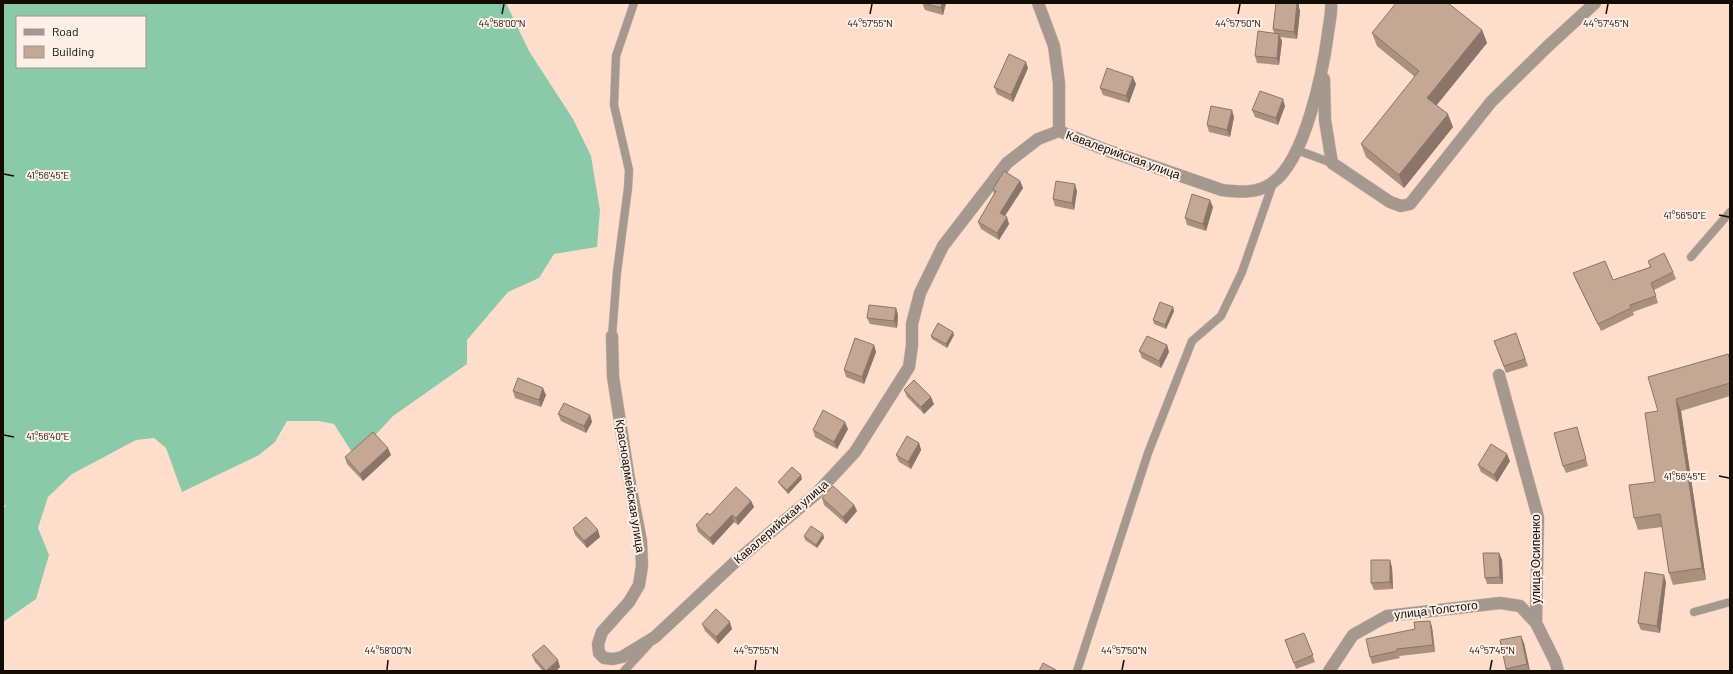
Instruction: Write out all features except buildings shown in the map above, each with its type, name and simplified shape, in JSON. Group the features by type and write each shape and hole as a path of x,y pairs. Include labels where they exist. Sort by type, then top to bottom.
{"street":[{"path":"1038,3 1054,46 1059,83 1059,131"},
{"name":"Кавалерийская улица","path":"655,637 735,562 815,495 855,452 909,367 912,345 912,324 920,293 944,246 1007,163 1038,139 1059,131 1106,150 1222,190 1246,192 1258,190 1273,183 1288,165 1297,150 1313,105 1324,62 1331,3"},
{"path":"1324,62 1325,120 1332,163 1390,202 1401,206 1410,204 1491,102 1548,46 1595,3"},
{"name":"Красноармейская улица","path":"612,336 613,377 629,479 641,541 642,566 639,585 629,602 602,632 598,644 599,653 604,658 613,659 622,657 655,637"},
{"name":"улица Осипенко","path":"1499,375 1538,517 1536,623 1556,661 1558,671"},
{"name":"улица Толстого","path":"1329,671 1353,635 1387,616 1500,603 1520,606 1536,623"}],"lane":[{"path":"612,336 617,272 629,170 614,105 616,56 634,3"},
{"path":"1297,150 1332,163"},
{"path":"1077,671 1148,453 1192,341 1221,316 1242,272 1273,183"},
{"path":"1690,257 1730,212"},
{"path":"1694,612 1730,602"},
{"path":"624,671 655,637"}],"green space":[{"path":"3,3 506,3 529,51 573,119 591,156 600,210 597,247 554,254 539,278 508,292 467,340 467,364 393,416 355,457 334,424 319,421 287,421 275,442 259,455 182,492 166,448 154,438 136,440 72,474 48,497 38,528 49,555 36,599 3,622 3,510 6,505 3,506"}]}
